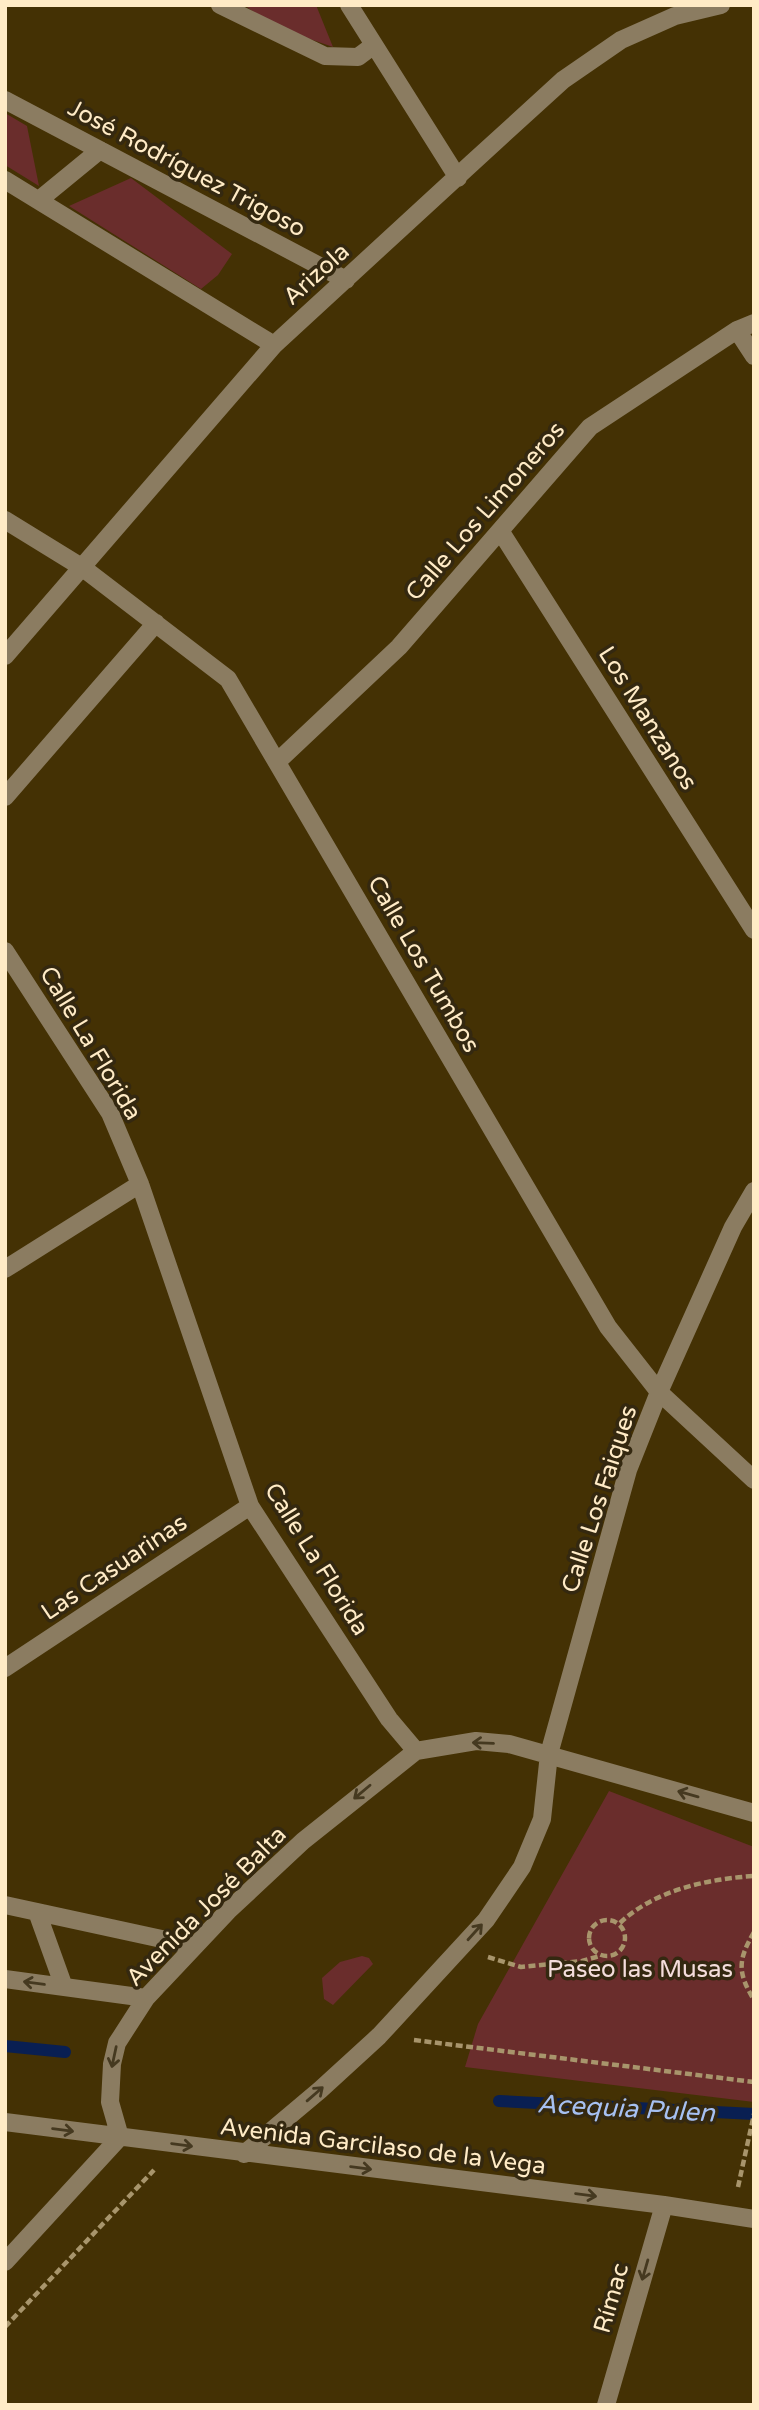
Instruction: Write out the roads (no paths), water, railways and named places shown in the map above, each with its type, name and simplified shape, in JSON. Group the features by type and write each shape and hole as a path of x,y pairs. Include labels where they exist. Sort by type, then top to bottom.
{"street":[{"path":"220,5 325,56 358,57 374,45"},
{"path":"349,5 458,178"},
{"name":"Arizola","path":"5,656 274,345 564,80 621,40 676,16 721,5"},
{"name":"José Rodríguez Trigoso","path":"5,100 346,280"},
{"path":"39,200 100,150"},
{"path":"5,180 274,345"},
{"path":"746,326 754,356"},
{"name":"Calle Los Limoneros","path":"278,761 398,647 590,427 746,326"},
{"name":"Calle Los Tumbos","path":"5,520 83,568 228,679 608,1327 659,1392 754,1480"},
{"name":"Los Manzanos","path":"501,532 754,930"},
{"path":"5,797 156,623"},
{"name":"Calle La Florida","path":"5,951 110,1113 140,1184 250,1506 389,1719 416,1751"},
{"path":"5,1269 140,1184"},
{"name":"Calle Los Faiques","path":"549,1754 628,1470 659,1392 733,1227 754,1191"},
{"name":"Las Casuarinas","path":"5,1668 250,1506"},
{"path":"416,1751 476,1741 509,1744 754,1813"},
{"name":"Avenida José Balta","path":"120,2137 110,2102 111,2064 117,2043 146,1998 194,1946 303,1841 416,1751"},
{"path":"244,2154 379,2036 486,1920 522,1867 542,1819 549,1754"},
{"path":"5,1905 194,1946"},
{"path":"37,1912 64,1987"},
{"path":"5,1979 146,1998"},
{"name":"Avenida Garcilaso de la Vega","path":"5,2122 244,2154 664,2204 754,2219"},
{"path":"5,2262 120,2137"},
{"name":"Rímac","path":"606,2405 664,2204"}],"waterway":[{"name":"Acequia Pulen","path":"5,2046 65,2052"},
{"name":"Acequia Pulen","path":"499,2101 754,2114"}],"park label":[{"name":"Paseo las Musas","path":"640,1969"}]}
